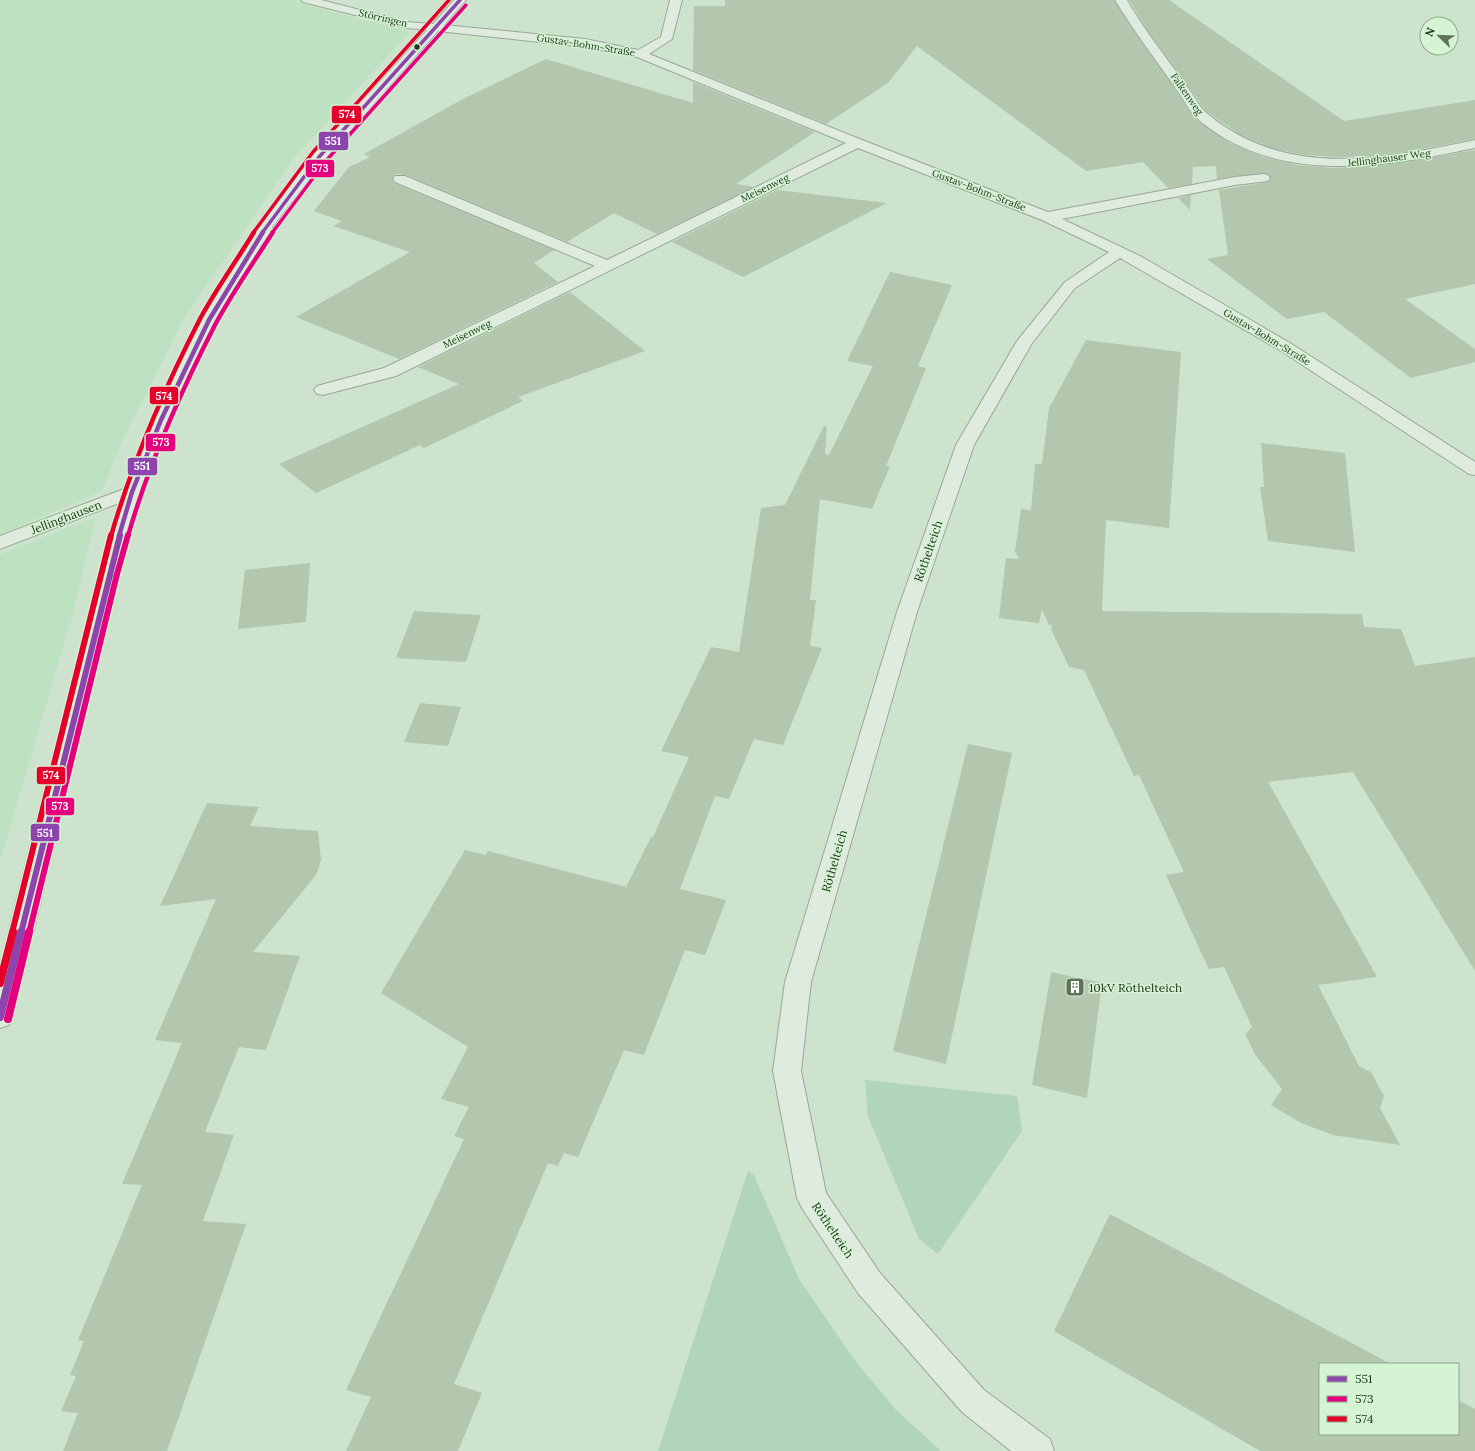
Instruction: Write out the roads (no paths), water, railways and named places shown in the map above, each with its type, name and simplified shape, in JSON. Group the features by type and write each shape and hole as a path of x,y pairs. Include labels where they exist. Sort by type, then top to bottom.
{"street":[{"name":"Störringen","path":"307,0 407,24 436,28"},
{"path":"0,1016 109,572 132,492 161,420 209,320 267,225 319,157 460,0"},
{"path":"640,54 666,39 676,0"},
{"name":"Falkenweg","path":"1121,0 1204,118 1238,141 1257,150 1303,162 1326,165"},
{"name":"Gustav-Bohm-Straße","path":"436,28 481,31 584,43 640,54 857,143 1047,217 1119,252 1284,346 1475,470"},
{"name":"Meisenweg","path":"322,390 390,372 857,143"},
{"name":"Jellinghauser Weg","path":"1326,165 1415,157 1475,144"},
{"path":"1047,217 1235,181 1263,178"},
{"path":"400,179 608,266"},
{"name":"Röthelteich","path":"1038,1451 973,1401 869,1283 812,1198 787,1071 798,982 907,612 965,445 1030,335 1070,285 1119,252"},
{"name":"Jellinghausen","path":"0,543 132,492"}],"place":[{"name":"10kV Röthelteich","path":"1075,987"}]}
